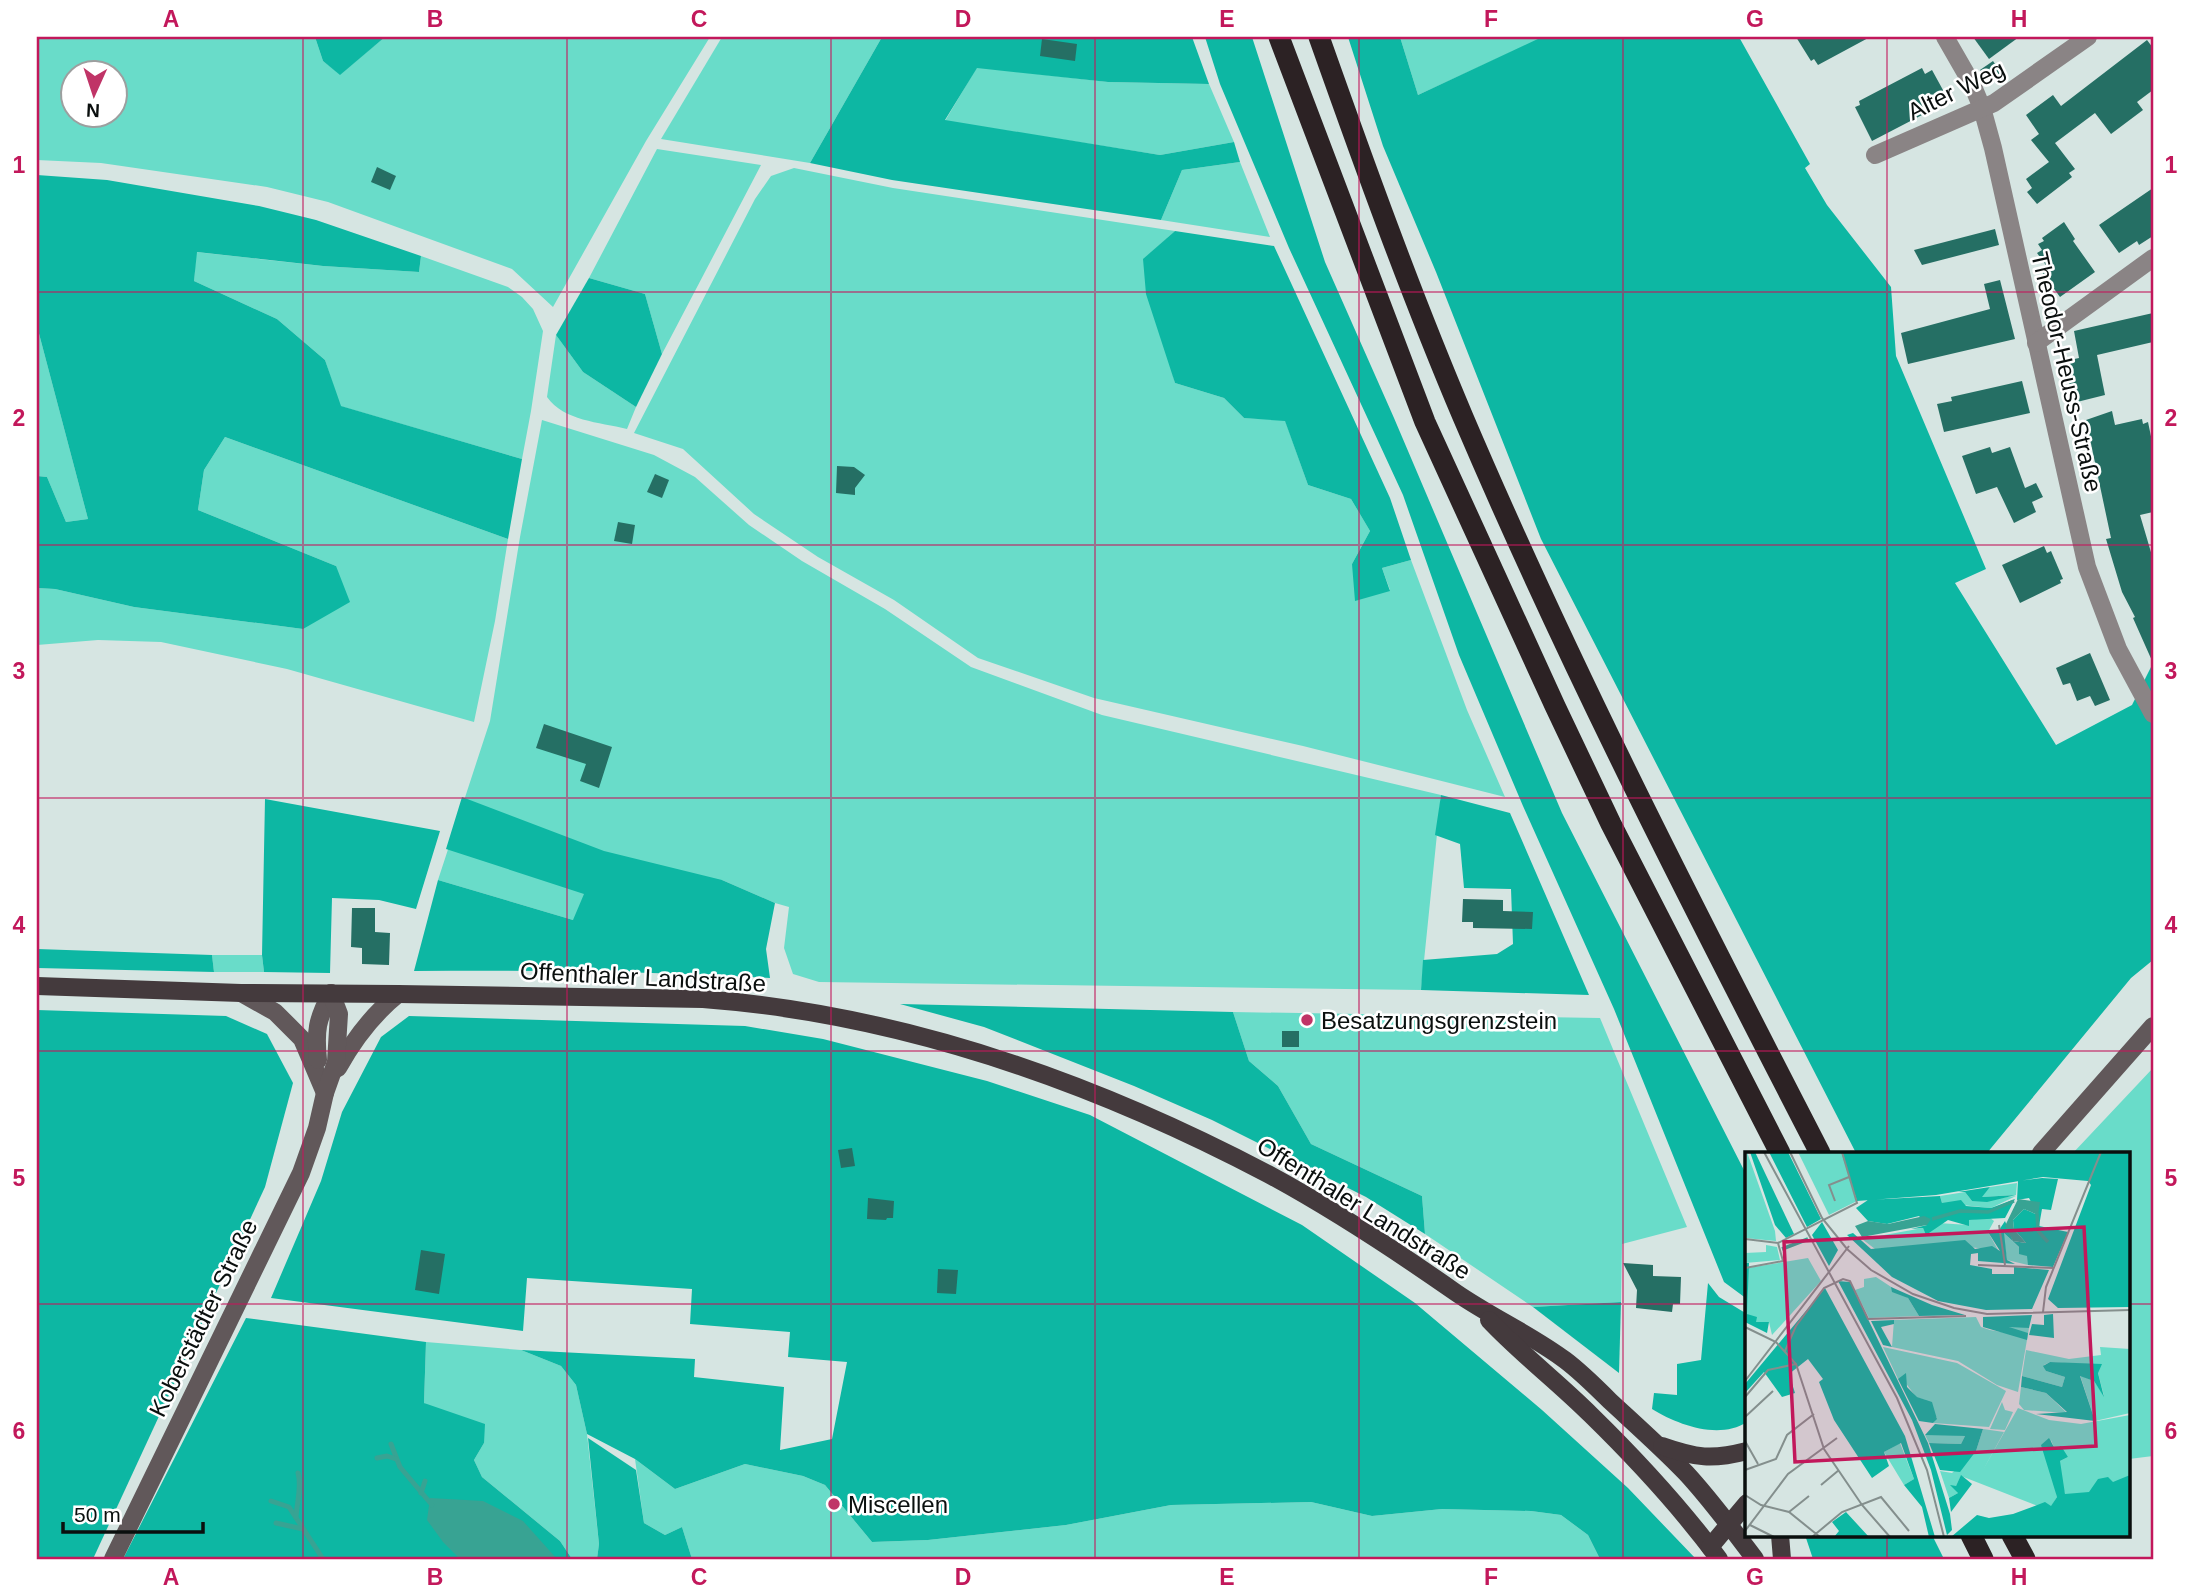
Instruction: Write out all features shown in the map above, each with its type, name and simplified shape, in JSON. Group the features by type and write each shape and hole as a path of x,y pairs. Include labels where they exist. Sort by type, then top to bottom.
{"highway":[{"path":"1279,37 1425,422 1611,824 1779,1152"},
{"path":"1319,37 1430,336 1510,523 1629,774 1819,1152"},
{"path":"1972,1536 1983,1559"},
{"path":"2013,1536 2025,1559"}],"main road":[{"name":"Offenthaler Landstraße","path":"37,986 242,993 703,999 742,1002 869,1024 980,1053 1098,1094 1270,1175 1390,1247 1472,1304 1547,1347 1568,1362 1659,1445 1688,1476 1755,1559"},
{"name":"Offenthaler Landstraße","path":"1472,1304 1520,1352 1591,1414 1715,1553"},
{"path":"1659,1445 1692,1456 1711,1457 1745,1451"},
{"path":"1715,1553 1729,1525 1745,1505"},
{"path":"1780,1536 1783,1559"}],"street":[{"name":"Theodor-Heuss-Straße","path":"1945,37 1972,84 1993,148 2087,567 2126,667 2151,708"},
{"name":"Alter Weg","path":"1875,155 2007,95 2088,37"},
{"path":"2036,342 2153,258"},
{"path":"242,993 275,1012 302,1039 325,1093"},
{"path":"325,1093 315,1036 320,1014 331,993"},
{"path":"325,1093 365,1026 379,1009 398,993"},
{"path":"2043,1152 2153,1026"},
{"name":"Koberstädter Straße","path":"113,1559 296,1182 317,1128 325,1093"}],"shaded area":[{"path":"37,37 315,37 323,61 340,74 385,37 710,37 646,141 553,307 512,269 328,202 267,187 101,163 37,160"},
{"path":"315,37 385,37 340,75 323,61"},
{"path":"722,37 882,37 810,163 661,139"},
{"path":"882,37 1192,37 1209,84 1108,82 977,68 945,120 1160,155 1234,142 1240,162 1182,170 1161,220 892,180 810,163"},
{"path":"1205,37 1252,37 1325,262 1562,813 1745,1172 1745,1298 1724,1282 1614,1009 1459,655 1403,495 1289,248 1220,84"},
{"path":"1348,37 1400,37 1418,95 1542,37 1739,37 1810,164 1805,168 1827,205 1891,287 1896,356 1986,569 1955,583 2056,745 2132,705 2153,663 2153,960 2131,978 1988,1152 1855,1152 1541,539 1436,272 1383,146"},
{"path":"1400,37 1542,37 1542,38 1418,95"},
{"path":"977,67 1108,82 1209,84 1234,142 1160,155 945,121"},
{"path":"657,149 761,165 662,354 645,294 589,278"},
{"path":"1240,162 1270,237 1161,220 1182,170"},
{"path":"794,168 893,188 1175,231 1144,259 1175,383 1224,398 1244,418 1285,420 1308,485 1351,499 1370,531 1352,564 1390,590 1382,568 1411,560 1467,710 1505,797 1303,746 1094,698 978,658 894,600 818,557 754,514 683,449 634,433 755,199 771,176"},
{"path":"37,175 107,180 259,206 316,220 421,256 419,272 323,266 197,252 194,281 277,319 325,360 341,406 522,459 508,539 225,437 204,470 198,510 336,566 350,602 303,629 134,607 55,589 37,588 37,476 47,477 66,522 88,519 37,326"},
{"path":"1175,231 1274,246 1390,498 1411,560 1382,568 1390,591 1355,601 1352,564 1370,531 1351,499 1308,485 1285,421 1244,418 1224,398 1175,383 1146,294 1143,259"},
{"path":"196,252 323,266 419,272 421,256 508,287 533,309 543,331 522,459 340,406 325,360 277,319 194,281"},
{"path":"589,278 645,294 662,354 636,407 583,372 556,335"},
{"path":"37,326 88,519 66,522 47,477 37,476"},
{"path":"556,335 583,372 636,407 627,429 572,416 554,405 547,397"},
{"path":"542,420 654,455 695,477 749,525 802,561 885,609 971,667 1102,715 1441,795 1421,990 819,982 793,974 784,948 789,907 722,880 573,920 438,880 490,721"},
{"path":"225,437 508,539 495,621 474,722 287,669 161,642 98,640 37,645 37,588 55,589 134,607 303,629 336,566 198,510 204,470"},
{"path":"1441,795 1510,813 1589,995 1421,990 1423,960 1497,954 1513,944 1511,889 1464,888 1460,844 1435,835"},
{"path":"462,797 604,851 722,880 775,903 766,949 770,978 592,972 414,971 438,880 573,920 584,894 446,849"},
{"path":"265,799 440,831 416,909 379,900 332,898 330,973 264,972"},
{"path":"37,949 212,955 214,972 37,968"},
{"path":"212,955 262,955 264,972 214,972"},
{"path":"900,1004 1233,1012 1249,1061 1278,1086 1311,1144 1422,1196 1425,1234 1366,1197 1212,1120 984,1027"},
{"path":"37,1010 226,1016 267,1034 293,1083 265,1187 93,1559 37,1559"},
{"path":"1233,1012 1600,1018 1687,1227 1622,1244 1621,1302 1533,1307 1425,1234 1422,1196 1311,1144 1278,1086 1249,1061"},
{"path":"409,1016 745,1026 823,1039 987,1081 1090,1115 1302,1225 1415,1303 1542,1410 1628,1488 1696,1559 1600,1559 1588,1535 1561,1515 1531,1511 1442,1509 1372,1516 1311,1502 1171,1505 1066,1525 928,1540 872,1542 825,1485 803,1476 745,1464 675,1489 635,1459 587,1434 576,1385 561,1366 521,1350 695,1359 694,1377 784,1387 780,1450 832,1439 847,1362 788,1357 790,1332 690,1324 692,1289 527,1278 523,1331 271,1298 321,1181 342,1112 381,1037"},
{"path":"2153,1068 2153,1456 2130,1459 2130,1152 2074,1152"},
{"path":"1708,1283 1719,1297 1745,1313 1745,1423 1724,1430 1711,1430 1686,1425 1652,1409 1654,1393 1677,1395 1677,1364 1701,1360"},
{"path":"1621,1302 1619,1373 1533,1307"},
{"path":"246,1318 426,1342 424,1403 485,1424 484,1443 474,1460 482,1477 560,1541 572,1559 123,1559"},
{"path":"426,1342 521,1350 561,1366 576,1385 587,1434 599,1544 597,1559 572,1559 560,1541 482,1477 474,1460 484,1443 424,1403"},
{"path":"588,1438 636,1470 644,1523 665,1535 682,1527 692,1559 597,1559 599,1544"},
{"path":"635,1459 675,1489 745,1464 803,1476 825,1485 872,1542 928,1540 1066,1525 1171,1505 1311,1502 1372,1516 1442,1509 1531,1511 1561,1515 1588,1535 1600,1559 692,1559 682,1527 665,1535 644,1523"},
{"path":"430,1498 483,1501 523,1521 557,1559 460,1559 427,1520"},
{"path":"1805,1536 1932,1536 1944,1559 1813,1559"}],"building":[{"path":"1796,37 1870,37 1818,65 1814,59 1811,61"},
{"path":"1973,37 2019,37 1989,59"},
{"path":"1042,39 1077,44 1075,61 1040,56"},
{"path":"2147,40 2153,48 2153,90 2137,102 2143,110 2111,134 2095,113 2055,143 2075,169 2069,173 2072,177 2037,204 2027,192 2032,188 2026,179 2049,162 2031,140 2039,134 2026,115 2053,95 2061,106"},
{"path":"1993,61 2002,74 1989,83 1980,70"},
{"path":"1922,68 1925,74 1932,70 1949,101 1872,141 1855,107 1860,105 1859,101"},
{"path":"377,167 396,176 390,190 371,182"},
{"path":"2153,188 2153,236 2139,245 2137,241 2119,253 2099,225"},
{"path":"2064,222 2075,239 2073,241 2095,272 2060,297 2042,272 2048,268 2037,253 2042,250 2038,244 2044,241 2042,238"},
{"path":"1995,229 1999,245 1922,265 1914,250"},
{"path":"2000,280 2015,339 1908,364 1901,333 1990,309 1984,284"},
{"path":"2153,313 2153,342 2097,355 2105,395 2073,403 2065,361 2079,358 2074,331"},
{"path":"2022,381 2030,413 1944,432 1937,404 1952,401 1951,397"},
{"path":"2112,411 2115,425 2142,419 2143,424 2148,422 2153,446 2153,512 2140,515 2153,559 2153,663 2122,592 2106,539 2111,538 2086,420"},
{"path":"1990,447 1992,453 2010,447 2025,488 2036,483 2043,497 2032,502 2036,512 2014,523 1997,487 1976,494 1962,456"},
{"path":"837,466 854,467 865,475 855,488 855,495 836,493"},
{"path":"655,474 669,480 662,498 647,492"},
{"path":"618,522 635,525 632,544 614,541"},
{"path":"2044,546 2047,553 2051,551 2063,579 2060,580 2061,583 2020,603 2002,565"},
{"path":"2090,653 2110,700 2095,706 2090,696 2077,701 2070,683 2063,685 2056,668"},
{"path":"544,724 612,747 599,788 580,781 586,764 536,748"},
{"path":"1463,899 1503,900 1503,911 1533,912 1532,929 1473,928 1473,922 1462,922"},
{"path":"352,908 375,908 375,932 390,933 389,965 362,964 362,948 351,947"},
{"path":"1282,1031 1299,1031 1299,1047 1282,1047"},
{"path":"852,1148 855,1166 841,1168 838,1150"},
{"path":"868,1198 894,1201 893,1218 867,1219"},
{"path":"421,1250 445,1254 439,1294 415,1290"},
{"path":"1623,1263 1653,1265 1653,1276 1681,1277 1680,1304 1673,1304 1672,1312 1636,1308 1637,1290"},
{"path":"938,1269 958,1270 956,1294 937,1293"}],"waterway":[{"path":"391,1444 400,1467 432,1505"},
{"path":"377,1458 387,1456 396,1459"},
{"path":"296,1517 298,1473"},
{"path":"421,1493 425,1481"},
{"path":"271,1501 289,1507 323,1559"},
{"path":"276,1523 303,1529"}],"place":[{"name":"Besatzungsgrenzstein","path":"1307,1020"},
{"name":"Miscellen","path":"834,1504"}]}
